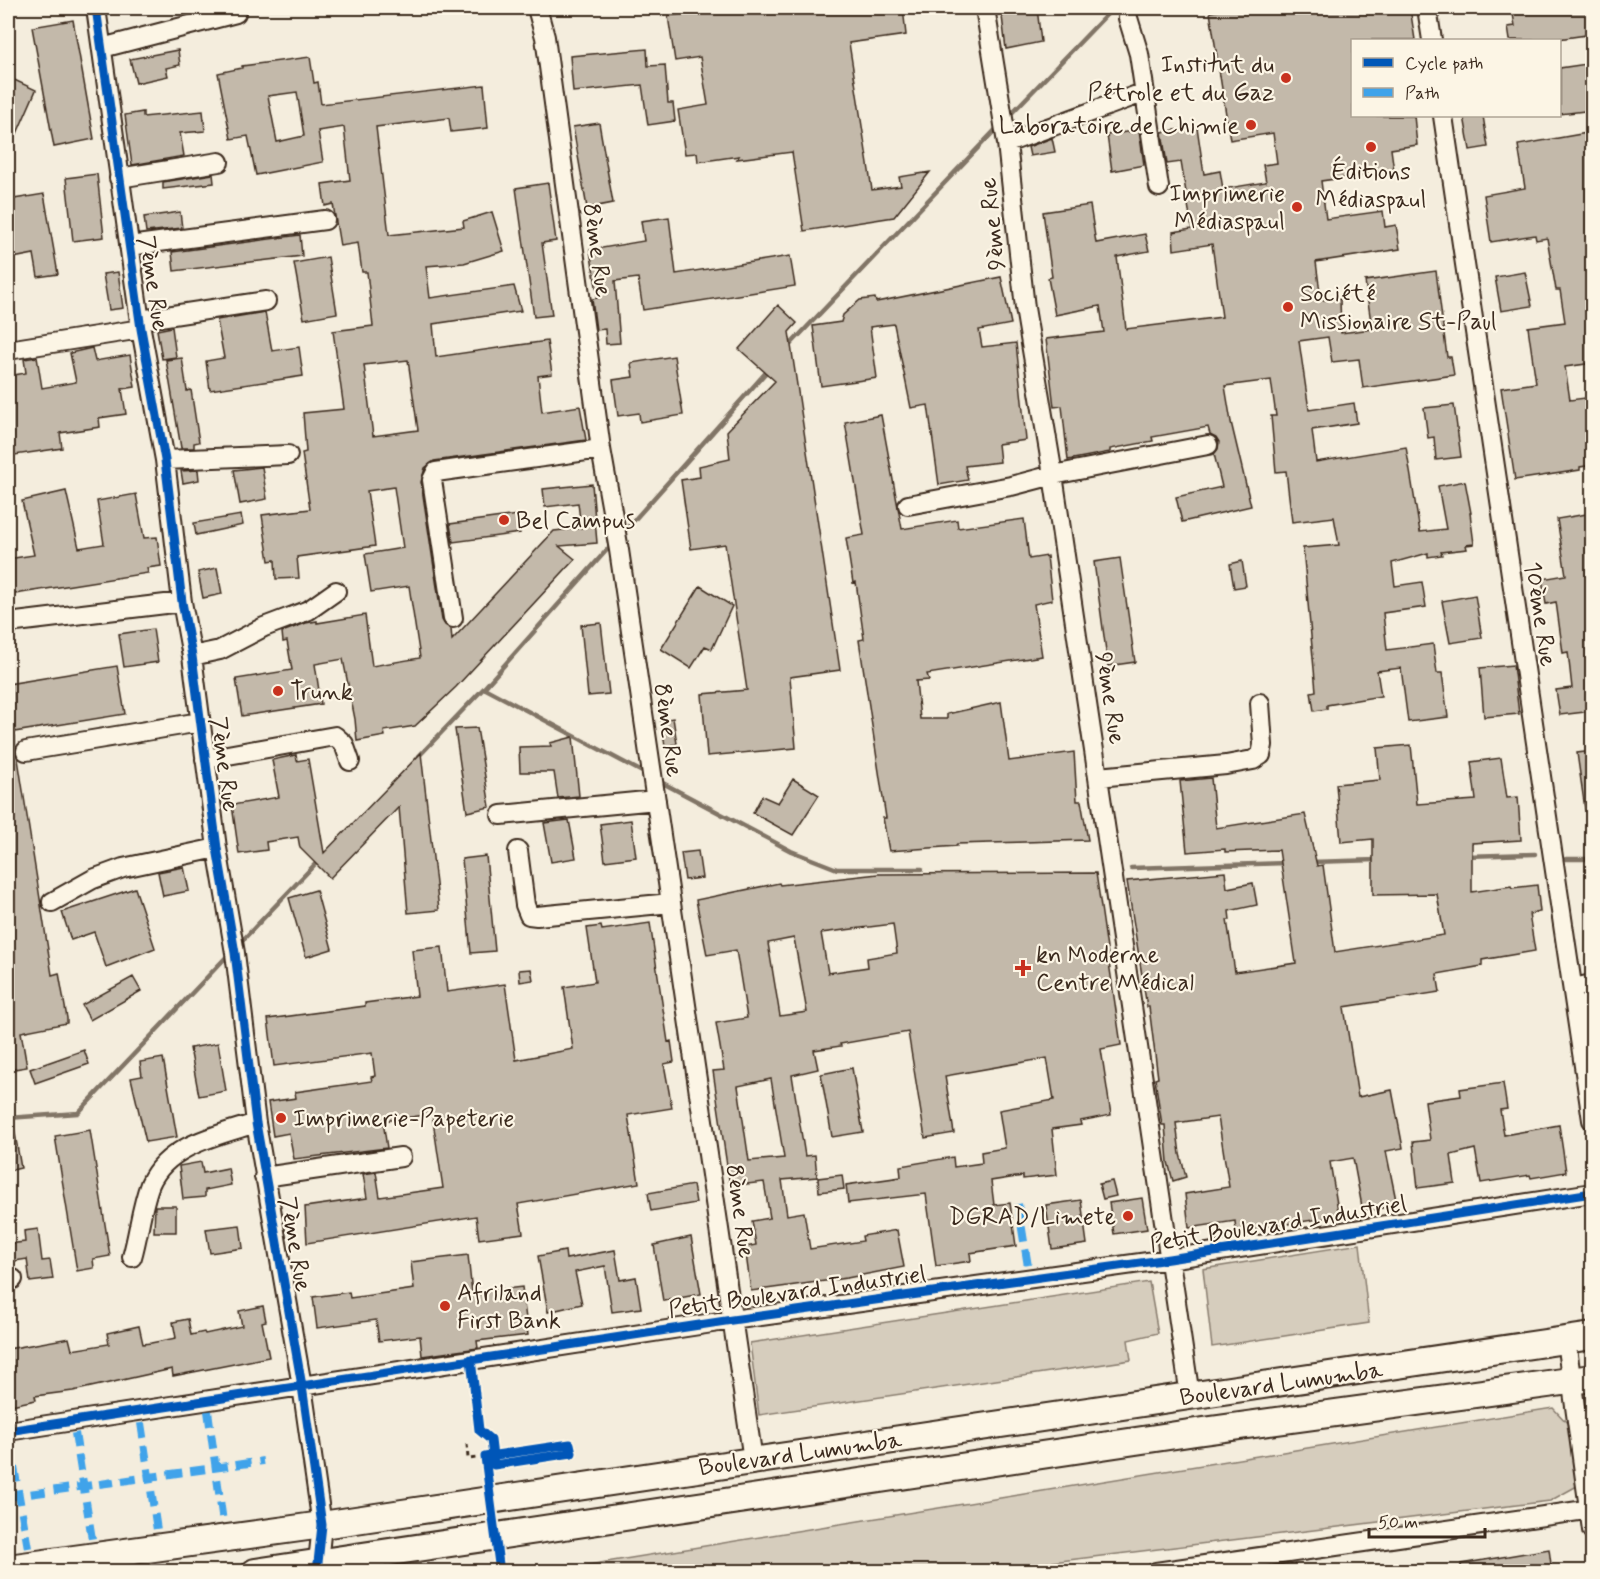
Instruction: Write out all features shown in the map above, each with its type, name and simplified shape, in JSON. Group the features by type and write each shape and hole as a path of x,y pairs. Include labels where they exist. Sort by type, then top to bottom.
{"highway":[{"name":"Boulevard Lumumba","path":"8,1568 322,1525 1593,1336"},
{"name":"Boulevard Lumumba","path":"255,1572 318,1567 1196,1432 1582,1379"}],"street":[{"name":"7ème Rue","path":"96,8 141,325 165,460 182,602 192,656 217,848 235,953 256,1124 302,1386 322,1525 318,1567"},
{"name":"8ème Rue","path":"537,8 545,37 601,449 619,550 753,1460"},
{"name":"9ème Rue","path":"985,8 1007,143 1025,308 1053,475 1190,1396"},
{"path":"1427,8 1432,39"},
{"path":"102,48 236,13"},
{"path":"1128,18 1139,54 1159,187"},
{"path":"1007,143 1145,92"},
{"name":"10ème Rue","path":"1443,117 1593,1120"},
{"path":"119,178 219,162"},
{"path":"129,246 325,220"},
{"path":"8,350 266,301"},
{"path":"908,505 1208,445"},
{"path":"453,618 433,475 436,472 601,449"},
{"path":"165,460 288,455"},
{"path":"192,656 220,650 264,627 309,610 336,591"},
{"path":"8,624 182,602"},
{"path":"1098,777 1226,765 1253,760 1261,755 1263,745 1260,703"},
{"path":"26,751 200,722"},
{"path":"206,759 335,736 344,744 350,761"},
{"path":"501,815 656,800"},
{"path":"52,902 93,879 123,868 217,848"},
{"path":"518,850 525,905 529,915 671,903"},
{"path":"1573,988 1593,984"},
{"path":"132,1257 151,1183 166,1161 205,1140 256,1124"},
{"path":"264,1177 401,1156"},
{"name":"Petit Boulevard Industriel","path":"8,1431 732,1320 1169,1259 1593,1193"},
{"path":"1566,1341 1582,1379 1593,1530"},
{"path":"1156,1572 1591,1509"}],"path":[{"path":"470,1441 468,1459 485,1457 492,1459"}],"shaded area":[{"path":"1360,1244 1369,1323 1212,1347 1203,1269"},
{"path":"1149,1282 1158,1333 1128,1340 1131,1360 759,1415 750,1343"},
{"path":"1553,1408 1568,1424 1577,1486 1550,1501 979,1571 551,1571"}],"building":[{"path":"725,8 752,8 753,13 793,8 903,8 906,35 849,43 872,190 901,186 899,177 930,172 894,217 804,231 792,152 698,162 697,153 685,154 678,110 708,105 700,57 675,61 668,16"},
{"path":"1001,8 1037,8 1041,42 1006,49"},
{"path":"1235,8 1410,8 1415,39 1351,39 1351,117 1414,117 1417,145 1391,149 1394,171 1321,181 1326,219 1383,211 1385,227 1396,225 1400,249 1316,262 1321,300 1340,299 1341,333 1372,329 1365,281 1436,271 1447,357 1451,357 1454,375 1363,388 1359,359 1332,362 1328,337 1299,341 1309,410 1354,403 1357,423 1312,430 1316,462 1406,447 1420,532 1446,529 1438,486 1465,481 1474,544 1466,545 1467,549 1441,552 1442,555 1428,557 1428,553 1392,563 1395,586 1422,582 1426,607 1383,613 1387,650 1433,644 1437,673 1442,673 1448,717 1408,722 1401,668 1377,671 1381,696 1327,705 1327,709 1314,711 1311,692 1316,691 1303,548 1339,545 1334,517 1292,522 1286,471 1276,472 1271,416 1276,416 1271,380 1225,386 1251,506 1182,522 1176,497 1222,487 1214,454 1219,442 1210,434 1208,427 1152,437 1153,441 1068,460 1062,406 1054,407 1046,339 1104,332 1100,306 1055,315 1048,278 1052,277 1043,212 1090,205 1096,243 1145,234 1149,251 1117,257 1126,329 1222,317 1212,244 1174,250 1173,232 1192,229 1181,162 1167,164 1162,132 1197,127 1204,174 1220,171 1223,189 1266,182 1263,165 1277,163 1273,133 1230,140 1210,12"},
{"path":"1512,8 1590,8 1591,15 1593,14 1593,34 1558,39 1510,39 1508,27 1515,26"},
{"path":"73,20 94,139 54,147 32,27"},
{"path":"647,49 648,66 665,65 668,103 673,103 675,121 648,125 642,85 573,92 570,56"},
{"path":"178,50 180,65 166,68 168,76 136,83 130,59"},
{"path":"310,57 314,83 318,82 321,104 484,85 488,128 451,132 449,118 376,127 389,235 464,227 463,221 492,212 504,251 464,263 426,266 430,298 514,286 521,311 433,324 436,357 547,341 552,374 538,376 542,412 580,406 586,440 434,461 425,468 421,482 442,620 451,629 452,640 554,531 581,528 578,503 545,507 543,489 592,484 597,543 559,546 575,559 456,687 415,726 384,731 385,736 357,741 343,659 315,664 321,704 242,716 236,679 292,670 287,641 283,642 282,632 306,623 365,615 372,666 420,658 409,586 371,592 365,554 403,548 394,487 367,491 375,546 297,557 299,578 276,579 275,560 269,561 262,515 310,509 302,453 306,452 303,413 344,409 333,331 373,326 367,272 362,272 358,243 340,246 333,204 325,206 322,184 350,180 344,127 318,131 323,162 256,175 248,136 231,139 218,73 242,68 242,66","holes":["297,92 304,136 277,142 268,96","408,360 418,430 373,436 364,365"]},
{"path":"1593,63 1593,110 1561,114 1561,68"},
{"path":"8,77 36,90 8,154"},
{"path":"203,111 205,131 180,133 184,156 132,165 125,115 143,112 143,117"},
{"path":"1464,117 1483,117 1488,147 1470,150"},
{"path":"599,123 613,203 587,208 573,127"},
{"path":"1139,130 1144,165 1112,171 1107,135"},
{"path":"1593,132 1593,363 1565,367 1570,400 1593,397 1593,465 1580,467 1580,470 1515,480 1501,388 1536,383 1528,327 1565,322 1560,290 1556,290 1547,238 1536,240 1535,235 1491,242 1484,195 1525,188 1518,145"},
{"path":"1052,138 1055,152 1030,156 1028,147"},
{"path":"97,174 104,237 73,241 66,178"},
{"path":"213,174 214,183 163,189 163,182"},
{"path":"548,183 556,241 542,243 552,315 534,317 516,188"},
{"path":"44,194 58,274 38,277 34,254 8,259 8,200"},
{"path":"180,212 182,228 146,232 144,217"},
{"path":"669,217 676,274 790,256 795,286 643,310 638,278 615,281 620,343 606,344 605,329 596,330 592,299 598,298 590,250 644,241 641,221"},
{"path":"300,235 302,256 174,271 172,252"},
{"path":"328,257 337,313 304,319 294,263"},
{"path":"118,272 123,308 109,310 103,274"},
{"path":"1525,272 1532,306 1501,311 1495,277"},
{"path":"1001,277 1011,324 979,330 982,347 1016,343 1026,440 998,444 1000,462 965,466 968,480 939,485 928,405 911,408 894,324 870,327 877,378 821,386 813,326 841,322 843,315 860,300 875,298 876,302"},
{"path":"778,305 797,323 789,332 840,670 790,677 796,748 707,756 702,694 747,690 725,544 691,549 681,480 700,477 699,466 730,459 727,431 775,381 739,349"},
{"path":"265,312 272,351 299,347 303,376 210,390 206,361 224,358 217,320"},
{"path":"172,327 176,357 162,359 157,330"},
{"path":"92,348 95,361 130,355 135,387 122,389 126,414 99,418 100,427 60,433 62,448 8,456 8,430 11,430 8,376 26,373 24,359 37,357 42,388 76,382 70,353"},
{"path":"674,356 683,415 640,422 639,413 618,416 613,380 633,377 631,363"},
{"path":"182,358 187,391 191,390 199,442 194,443 194,448 181,448 166,360"},
{"path":"1454,405 1461,457 1436,460 1434,437 1428,438 1424,408"},
{"path":"881,415 902,529 957,520 958,528 1024,519 1029,559 1047,556 1052,600 1034,604 1042,656 927,674 929,680 916,681 920,719 947,719 947,714 1001,702 1009,761 1074,752 1077,801 1081,801 1088,840 957,844 957,846 889,851 859,640 864,639 856,582 853,583 846,538 864,535 845,422"},
{"path":"262,467 267,499 240,504 234,470"},
{"path":"198,470 199,480 183,483 181,471"},
{"path":"66,491 79,548 104,544 97,501 136,494 144,538 157,537 161,566 147,568 148,573 8,595 8,559 34,555 22,501"},
{"path":"1593,513 1593,584 1587,585 1593,618 1593,711 1560,715 1556,690 1572,688 1568,652 1563,653 1556,602 1546,604 1542,579 1566,575 1557,519"},
{"path":"241,515 243,525 196,535 194,523"},
{"path":"517,515 520,533 453,542 450,524"},
{"path":"1120,558 1135,662 1108,666 1094,562"},
{"path":"1242,561 1246,586 1234,588 1230,564"},
{"path":"217,568 222,594 203,598 198,572"},
{"path":"700,586 732,606 712,649 705,646 691,668 661,649"},
{"path":"1475,595 1482,638 1450,643 1442,601"},
{"path":"601,623 609,694 588,696 581,625"},
{"path":"153,629 158,662 124,667 119,634"},
{"path":"1513,665 1519,714 1484,717 1480,668"},
{"path":"117,666 125,714 8,733 8,684"},
{"path":"673,718 677,744 665,746 661,720"},
{"path":"477,728 490,807 467,812 455,729"},
{"path":"8,736 15,736 15,752 18,759 52,975 59,973 67,1023 21,1032 27,1067 8,1070"},
{"path":"573,737 579,796 558,798 554,772 520,772 519,747 551,746 550,743"},
{"path":"1411,745 1417,804 1476,800 1471,762 1501,758 1507,798 1518,797 1521,840 1472,843 1472,892 1537,885 1540,912 1529,914 1535,951 1482,960 1482,966 1437,974 1440,992 1344,1007 1358,1097 1392,1090 1403,1148 1386,1151 1397,1205 1363,1212 1353,1158 1330,1162 1339,1216 1236,1232 1235,1221 1189,1228 1185,1194 1229,1187 1218,1117 1176,1123 1186,1177 1173,1181 1168,1162 1165,1125 1162,1125 1155,1079 1158,1078 1149,1007 1147,1007 1127,881 1225,872 1227,888 1253,883 1257,905 1229,911 1230,920 1227,920 1235,972 1296,963 1279,850 1225,852 1225,849 1187,852 1180,781 1211,778 1216,828 1305,814 1317,866 1323,865 1335,952 1444,935 1437,894 1373,895 1373,839 1341,842 1336,784 1380,780 1377,748"},
{"path":"1593,751 1593,808 1585,809 1577,753"},
{"path":"421,753 439,910 408,913 399,807 330,878 300,848 298,837 266,842 267,850 239,854 232,805 279,797 272,760 296,755 297,761 308,759 324,853"},
{"path":"793,779 819,795 793,835 753,813 762,796 778,803"},
{"path":"569,820 576,858 551,862 544,823"},
{"path":"631,820 636,857 605,861 600,824"},
{"path":"698,851 702,878 685,880 681,853"},
{"path":"486,856 495,951 471,953 462,859"},
{"path":"184,867 189,891 163,896 158,872"},
{"path":"1096,873 1121,1045 1101,1049 1111,1115 1080,1121 1081,1125 1052,1129 1057,1175 1023,1179 1023,1176 991,1181 994,1205 1010,1203 1016,1246 970,1253 971,1261 936,1266 926,1194 848,1203 846,1185 901,1177 900,1166 953,1157 954,1167 982,1163 981,1152 1005,1148 999,1110 1054,1100 1047,1058 945,1076 954,1133 925,1138 908,1032 814,1050 818,1069 792,1075 805,1156 815,1155 817,1177 782,1180 787,1215 804,1212 810,1249 863,1241 862,1236 897,1230 904,1267 847,1278 751,1291 745,1247 756,1245 752,1221 770,1218 764,1182 730,1186 713,1071 724,1070 716,1023 747,1018 736,950 707,955 696,900 779,883 780,885 878,874","holes":["893,924 897,953 867,958 868,967 828,973 821,933","794,938 807,1012 780,1016 768,943","771,1079 784,1158 749,1161 738,1086"]},
{"path":"135,888 155,948 106,967 94,932 71,940 62,912"},
{"path":"316,890 332,949 306,957 289,898"},
{"path":"650,923 668,1042 671,1041 674,1062 664,1064 672,1108 628,1115 639,1183 518,1204 523,1233 479,1239 476,1216 307,1243 305,1207 367,1198 363,1174 376,1172 380,1197 443,1188 432,1114 383,1121 387,1148 294,1159 289,1133 273,1136 268,1102 296,1098 295,1092 372,1081 371,1077 375,1076 372,1053 274,1066 268,1019 365,1006 365,1003 417,996 412,950 442,947 447,992 505,984 516,1060 573,1049 564,987 595,982 587,928 601,926 602,930"},
{"path":"531,969 533,980 520,982 519,970"},
{"path":"133,977 141,991 90,1020 82,1005"},
{"path":"218,1043 226,1091 199,1096 190,1048"},
{"path":"84,1050 89,1064 35,1083 30,1069"},
{"path":"163,1058 177,1137 146,1142 131,1078 142,1076 140,1062"},
{"path":"852,1068 863,1132 832,1137 821,1074"},
{"path":"1503,1083 1507,1109 1500,1110 1504,1135 1559,1125 1566,1172 1481,1183 1475,1149 1451,1155 1455,1183 1418,1188 1413,1142 1430,1140 1425,1101 1461,1096 1460,1089"},
{"path":"14,1128 21,1168 8,1171 8,1129"},
{"path":"90,1130 110,1256 93,1259 94,1268 77,1271 55,1136"},
{"path":"201,1162 203,1173 228,1168 231,1185 205,1190 205,1197 183,1199 179,1166"},
{"path":"842,1175 844,1189 819,1192 818,1178"},
{"path":"1112,1181 1116,1196 1103,1199 1099,1184"},
{"path":"693,1185 696,1203 651,1211 648,1193"},
{"name":"DGRAD/Limete","path":"1142,1198 1147,1229 1114,1234 1109,1203"},
{"path":"1081,1200 1087,1244 1052,1249 1046,1205"},
{"path":"155,1206 176,1206 176,1232 154,1232"},
{"path":"240,1225 243,1248 210,1253 206,1229"},
{"path":"38,1229 42,1261 50,1260 53,1279 30,1282 27,1259 8,1262 8,1244 25,1242 24,1231"},
{"path":"691,1237 701,1294 663,1301 654,1245"},
{"path":"615,1250 620,1280 636,1277 641,1308 612,1312 605,1266 575,1272 582,1304 548,1312 538,1256 565,1251 566,1259"},
{"path":"468,1255 472,1293 522,1287 528,1335 477,1341 478,1348 422,1356 420,1336 379,1341 376,1320 317,1328 313,1297 349,1292 350,1298 414,1289 411,1262"},
{"path":"263,1306 266,1321 262,1322 269,1357 173,1376 172,1369 73,1391 35,1396 36,1400 11,1405 8,1385 8,1349 69,1338 72,1350 109,1344 107,1333 139,1326 143,1344 151,1343 176,1338 173,1322 188,1319 191,1335 204,1332 205,1334 242,1326 239,1311"},
{"path":"1549,1549 1552,1572 1461,1572 1461,1564"}],"waterway":[{"path":"1008,117 1113,8"},
{"path":"788,347 998,127"},
{"path":"621,535 769,369"},
{"path":"419,756 484,688 613,543"},
{"path":"484,688 646,774"},
{"path":"659,781 791,851 837,869 922,869"},
{"path":"1466,856 1535,854"},
{"path":"1566,859 1592,859"},
{"path":"238,945 319,860"},
{"path":"1311,862 1377,860"},
{"path":"1131,868 1287,863"},
{"path":"8,1118 78,1113 230,953"}],"marked path":[{"path":"1018,1204 1030,1279"},
{"path":"208,1411 223,1522"},
{"path":"141,1423 157,1530"},
{"path":"75,1433 92,1539"},
{"path":"10,1444 28,1548"},
{"path":"8,1497 263,1461"}],"cycle path":[{"path":"96,8 141,329 165,460 182,602 192,656 217,848 235,953 256,1123 302,1386 322,1525 317,1572"},
{"path":"8,1431 732,1320 1169,1259 1592,1193"},
{"path":"471,1359 479,1430 491,1440 494,1465 572,1453 570,1444 496,1455 485,1457 500,1572"}],"place":[{"name":"Institut du Pétrole et du Gaz","path":"1286,78"},
{"name":"Laboratoire de Chimie","path":"1251,125"},
{"name":"Éditions Médiaspaul","path":"1371,147"},
{"name":"Imprimerie Médiaspaul","path":"1297,207"},
{"name":"Société Missionaire St-Paul","path":"1288,307"},
{"name":"Bel Campus","path":"504,520"},
{"name":"Trunk","path":"278,691"},
{"name":"kn Moderne Centre Médical","path":"1023,968"},
{"name":"Imprimerie-Papeterie","path":"281,1118"},
{"name":"DGRAD/Limete","path":"1128,1216"},
{"name":"Afriland First Bank","path":"445,1306"}]}
